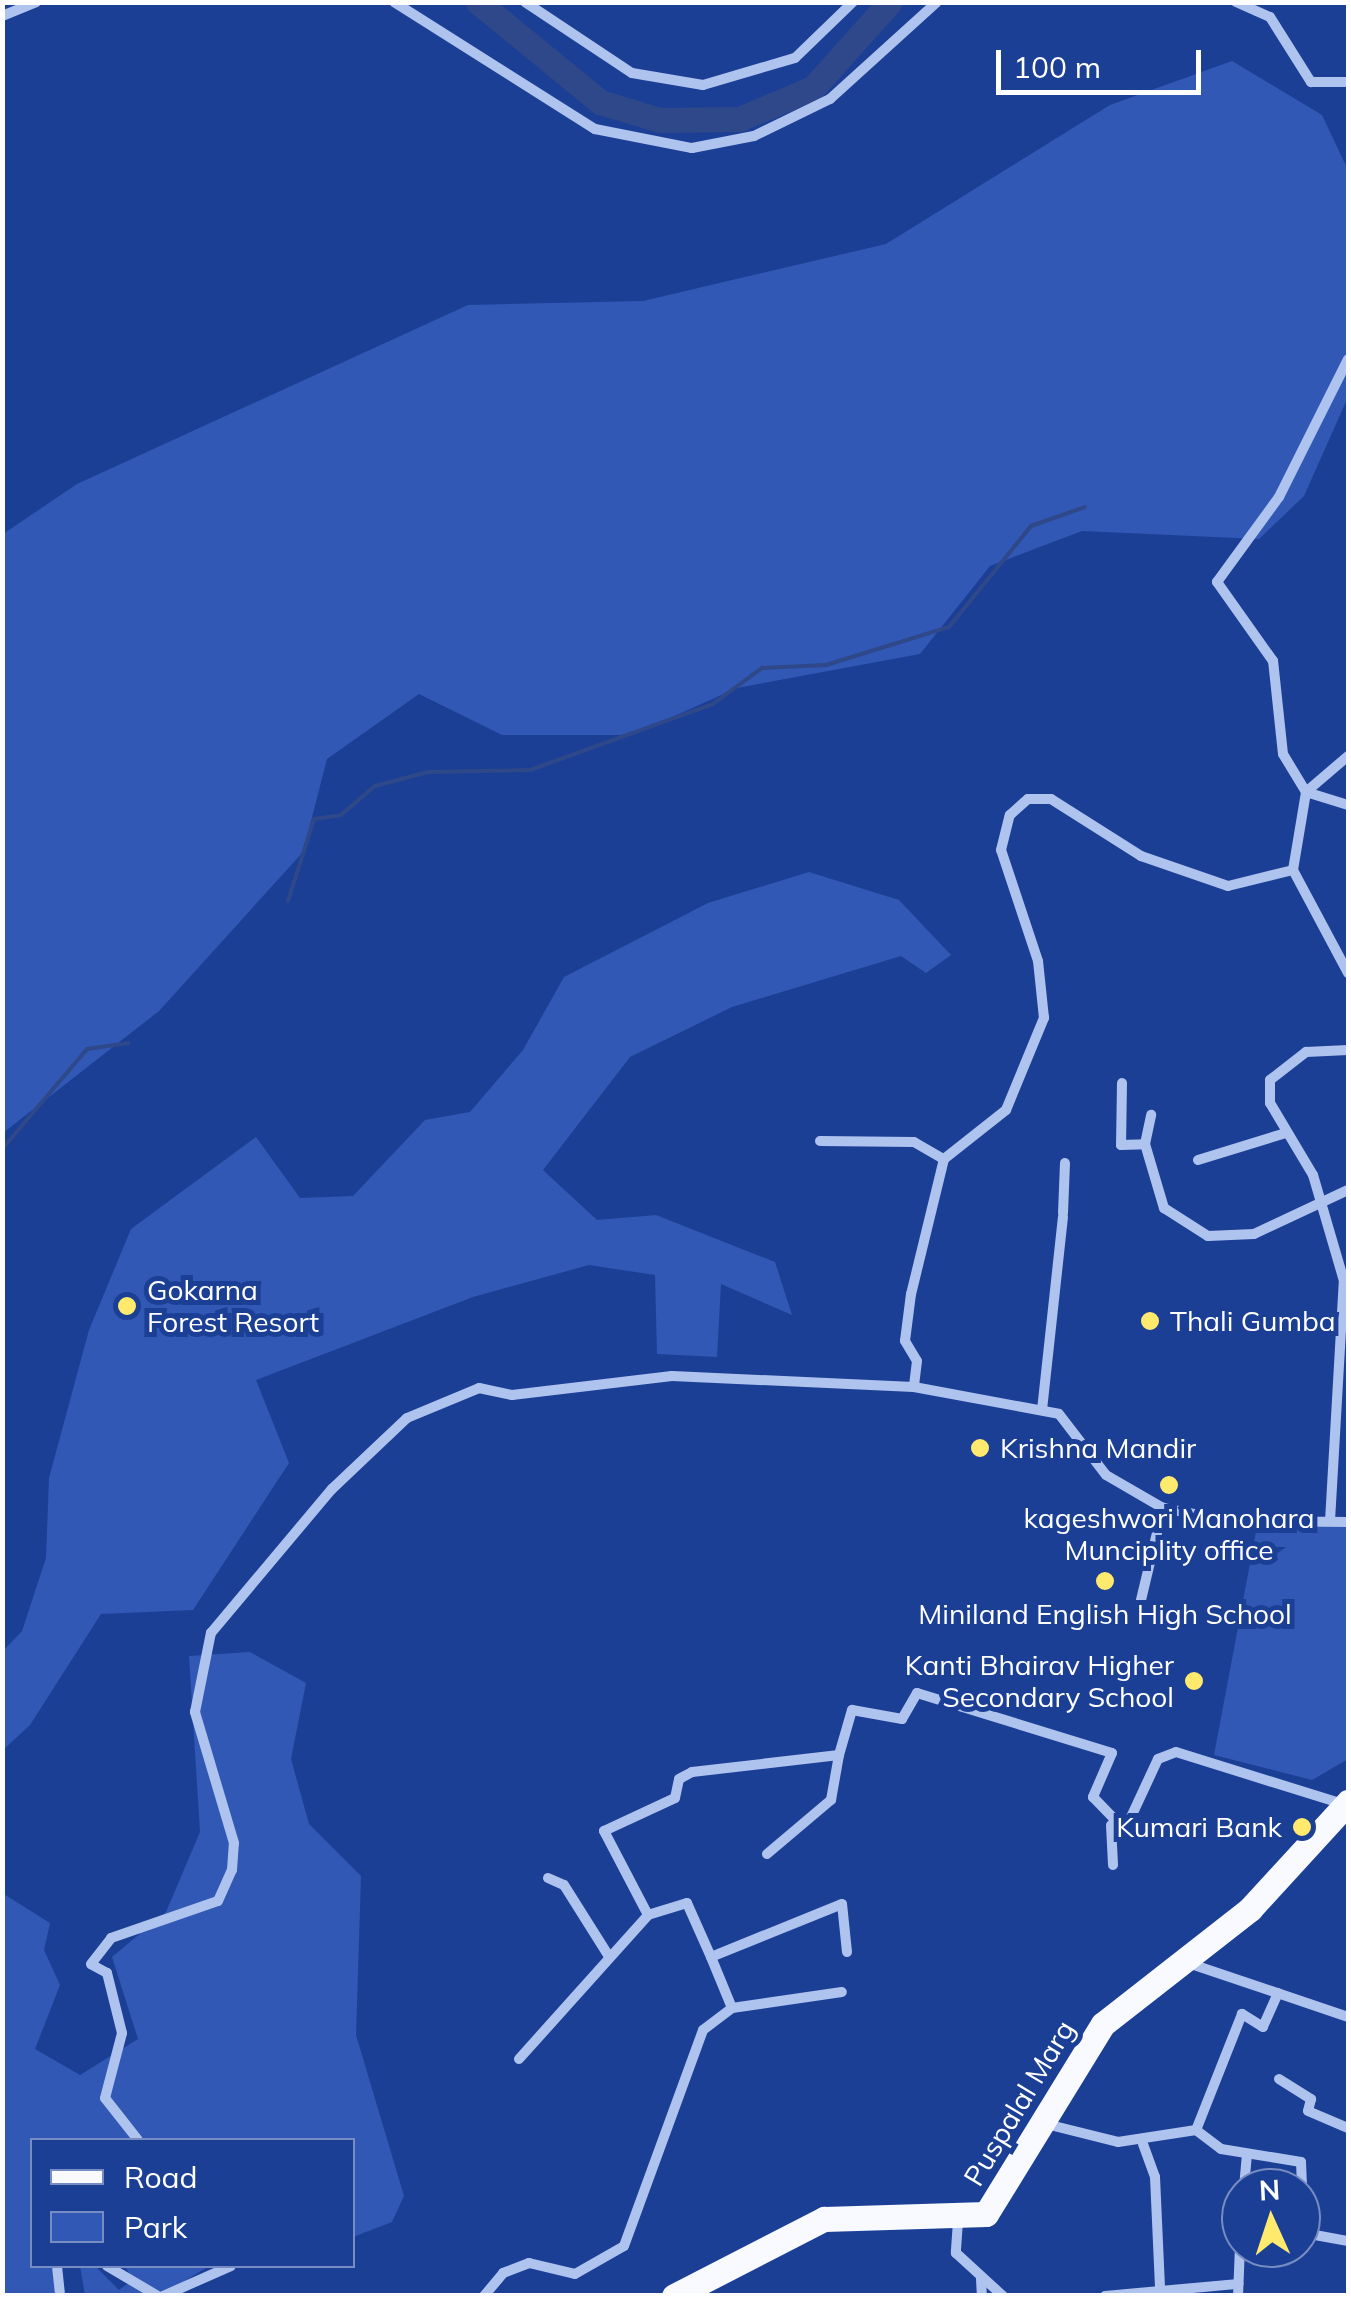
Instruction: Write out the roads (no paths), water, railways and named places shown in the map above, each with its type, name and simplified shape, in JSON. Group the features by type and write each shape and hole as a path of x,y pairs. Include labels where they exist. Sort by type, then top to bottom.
{"main road":[{"name":"Puspalal Marg","path":"674,2296 824,2219 958,2221 995,2206 1103,2024 1250,1910 1348,1804"}],"street":[{"path":"2,16 36,2"},
{"path":"394,2 595,128 692,148 754,136 830,99 938,2"},
{"path":"525,2 632,73 703,85 796,58 853,2"},
{"path":"1236,2 1270,18 1311,82 1348,82"},
{"path":"1348,359 1279,496 1218,582 1273,660 1283,754 1306,792 1348,806"},
{"path":"1348,756 1306,792 1293,870 1348,973"},
{"path":"914,1387 917,1361 905,1341 911,1294 944,1159 1006,1110 1044,1018 1038,960 1001,850 1010,815 1028,800 1051,799 1141,856 1228,886 1293,870"},
{"path":"1330,1521 1344,1281 1320,1200 1270,1103 1276,1068 1306,1052 1348,1050"},
{"path":"1122,1083 1121,1144 1145,1144"},
{"path":"1151,1115 1145,1144 1164,1208 1208,1236 1254,1234 1348,1190"},
{"path":"1198,1160 1286,1133"},
{"path":"820,1141 914,1142 944,1159"},
{"path":"1042,1410 1065,1164"},
{"path":"136,2138 105,2098 122,2034 107,1973 91,1964 111,1938 218,1901 234,1843 199,1744 198,1677 211,1633 332,1489 407,1418 478,1388 512,1395 672,1376 914,1387 1042,1410 1068,1420 1106,1475 1163,1508 1230,1521 1348,1522"},
{"path":"1141,1600 1163,1508"},
{"path":"767,1854 831,1800 852,1710 902,1718 917,1693 1112,1753 1093,1797 1111,1825 1113,1865"},
{"path":"1111,1825 1124,1830 1158,1758 1176,1752 1348,1804"},
{"path":"648,1915 604,1830 675,1798 679,1779 692,1772 839,1755"},
{"path":"548,1878 574,1900 608,1955"},
{"path":"519,2060 608,1955 648,1915 687,1903 732,2008"},
{"path":"711,1957 842,1904 847,1952"},
{"path":"1184,1962 1348,2017"},
{"path":"484,2296 504,2272 529,2263 574,2274 624,2246 703,2030 732,2008 842,1992"},
{"path":"1196,2130 1242,2014 1263,2027 1278,1993"},
{"path":"1278,2079 1311,2100 1308,2111 1348,2128"},
{"path":"1045,2124 1118,2142 1196,2130 1247,2156 1301,2162 1304,2233 1348,2242"},
{"path":"1143,2144 1155,2178 1160,2288"},
{"path":"1246,2168 1247,2156"},
{"path":"958,2221 956,2253 1003,2296"},
{"path":"56,2268 60,2296"},
{"path":"111,2268 160,2296 226,2268"},
{"path":"980,2279 982,2296"},
{"path":"1105,2296 1160,2288 1238,2290"}],"waterway":[{"path":"478,2 600,102 660,120 739,119 813,88 890,2"},
{"path":"288,901 314,819 341,815 375,786 428,772 530,770 713,704 762,668 826,665 949,627 1031,526 1085,507"},
{"path":"2,1149 87,1049 129,1043"}],"place":[{"name":"Gokarna Forest Resort","path":"127,1306"},
{"name":"Thali Gumba","path":"1150,1321"},
{"name":"Krishna Mandir","path":"980,1448"},
{"name":"kageshwori Manohara Munciplity office","path":"1169,1485"},
{"name":"Miniland English High School","path":"1105,1581"},
{"name":"Kanti Bhairav Higher Secondary School","path":"1194,1681"},
{"name":"Kumari Bank","path":"1302,1827"}]}
